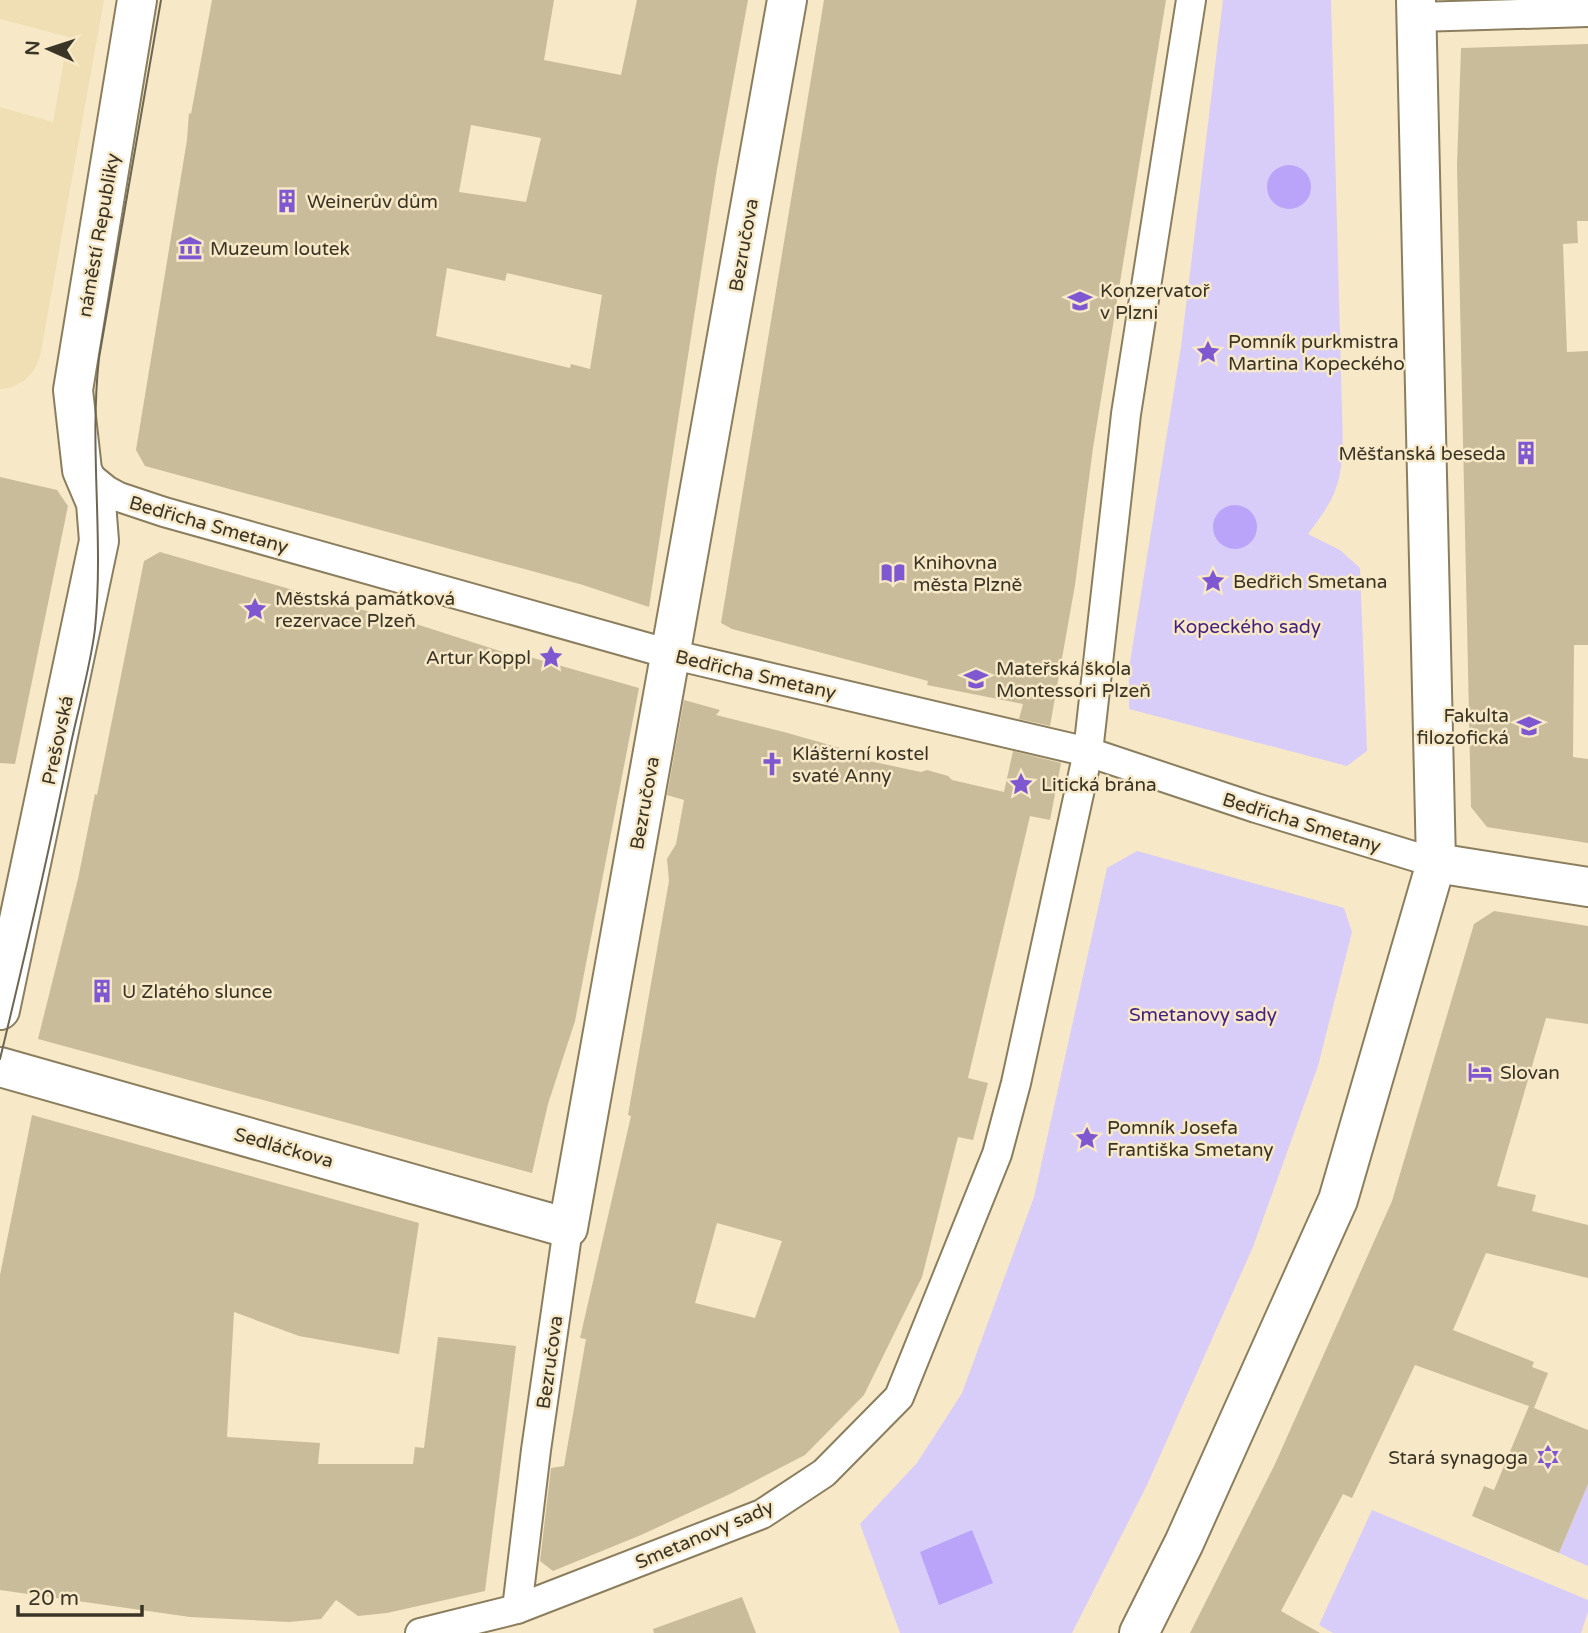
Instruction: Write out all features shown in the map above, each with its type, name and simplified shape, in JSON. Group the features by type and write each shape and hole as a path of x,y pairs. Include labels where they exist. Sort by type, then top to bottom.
{"street":[{"name":"náměstí Republiky","path":"82,470 73,390 137,0"},
{"name":"Bezručova","path":"517,1609 536,1450 568,1228 787,0"},
{"path":"1088,752 1126,414 1191,0"},
{"path":"1139,1633 1184,1543 1338,1200 1436,863 1416,9 1588,12"},
{"name":"Bedřicha Smetany","path":"82,470 119,497 164,512 670,654 1088,752 1256,808 1436,863"},
{"name":"Prešovská","path":"0,1010 99,541 96,503 82,470"},
{"name":"Smetanovy sady","path":"420,1633 517,1609 762,1514 824,1473 899,1397 997,1154 1016,1083 1088,752"},
{"path":"1436,863 1588,887"},
{"name":"Sedláčkova","path":"0,1067 568,1228"}],"shaded area":[{"path":"0,0 104,0 40,357 34,370 24,381 10,388 0,389 0,107 53,122 68,37 0,19"},
{"path":"1289,165 1298,166 1305,171 1310,178 1310,196 1305,203 1298,208 1289,209 1280,208 1273,203 1268,196 1267,187 1268,178 1273,171 1280,166"},
{"path":"1235,505 1244,506 1251,511 1256,518 1256,536 1251,543 1244,548 1235,549 1226,548 1219,543 1214,536 1213,527 1214,518 1219,511 1226,506"},
{"path":"972,1530 993,1583 939,1605 920,1552"}],"green space":[{"name":"Kopeckého sady","path":"1223,0 1331,0 1343,449 1340,475 1333,495 1308,534 1340,550 1360,568 1367,751 1347,766 1129,709 1129,668 1181,347"},
{"name":"Smetanovy sady","path":"1137,851 1344,908 1352,932 1318,1066 1253,1247 1147,1485 1072,1633 900,1633 860,1524 917,1463 962,1393 1034,1197 1107,868"},
{"path":"1588,1484 1588,1566 1559,1553"},
{"path":"1372,1510 1588,1600 1588,1612 1581,1633 1333,1633 1319,1625"}],"building":[{"path":"212,0 554,0 544,60 621,75 637,0 748,0 717,169 649,607 583,585 145,466 136,450 187,140 189,113 191,114","holes":["471,125 541,138 526,202 459,192","447,268 505,281 507,273 602,295 590,369 571,364 570,368 436,336"]},
{"path":"824,0 1166,0 1093,448 1075,585 1050,726 1019,719 1023,704 927,685 928,681 732,629 721,623"},
{"path":"1588,44 1588,221 1577,221 1578,243 1563,244 1567,352 1588,351 1588,645 1574,645 1573,757 1588,759 1588,843 1487,827 1471,807 1457,165 1461,48"},
{"path":"0,477 57,490 68,506 15,764 0,763"},
{"path":"160,552 384,616 385,614 512,655 512,652 639,688 575,1021 548,1104 532,1173 38,1039 78,879 95,794 97,795 144,561"},
{"path":"684,700 720,710 716,715 858,753 855,758 921,772 927,770 948,776 952,780 1004,792 1013,751 1061,763 1050,820 1030,816 968,1078 988,1083 973,1140 958,1137 922,1277 864,1395 805,1455 730,1494 641,1535 553,1571 540,1561 551,1468 564,1466 586,1339 580,1338 631,1116 628,1115 669,881 667,859 676,844 684,800 667,795","holes":["717,1223 782,1241 755,1318 695,1303"]},
{"path":"1494,911 1588,926 1588,1024 1546,1018 1497,1186 1536,1195 1532,1211 1588,1225 1588,1278 1486,1253 1453,1330 1534,1362 1532,1367 1548,1373 1534,1408 1588,1430 1588,1484 1559,1553 1472,1516 1484,1486 1494,1490 1529,1406 1415,1365 1352,1498 1343,1494 1281,1611 1320,1633 1190,1633 1275,1464 1392,1201 1474,924"},
{"path":"32,1115 419,1223 399,1354 299,1336 234,1312 227,1437 320,1443 318,1464 413,1464 415,1447 424,1448 438,1337 516,1346 485,1591 387,1613 358,1616 336,1600 321,1619 289,1622 190,1617 0,1590 0,1275"},
{"path":"742,1597 756,1633 654,1633 653,1629"}],"tram line":[{"path":"0,1059 93,644 98,561 95,426 99,358 161,0"}],"place":[{"name":"Weinerův dům","path":"287,201"},
{"name":"Muzeum loutek","path":"190,248"},
{"name":"Konzervatoř v Plzni","path":"1080,301"},
{"name":"Pomník purkmistra Martina Kopeckého","path":"1208,352"},
{"name":"Měšťanská beseda","path":"1526,453"},
{"name":"Knihovna města Plzně","path":"893,573"},
{"name":"Bedřich Smetana","path":"1213,581"},
{"name":"Městská památková rezervace Plzeň","path":"255,609"},
{"name":"Artur Koppl","path":"551,657"},
{"name":"Mateřská škola Montessori Plzeň","path":"976,679"},
{"name":"Fakulta filozofická","path":"1529,726"},
{"name":"Klášterní kostel svaté Anny","path":"772,764"},
{"name":"Litická brána","path":"1021,784"},
{"name":"U Zlatého slunce","path":"102,991"},
{"name":"Slovan","path":"1480,1072"},
{"name":"Pomník Josefa Františka Smetany","path":"1087,1138"},
{"name":"Stará synagoga","path":"1548,1457"}]}
